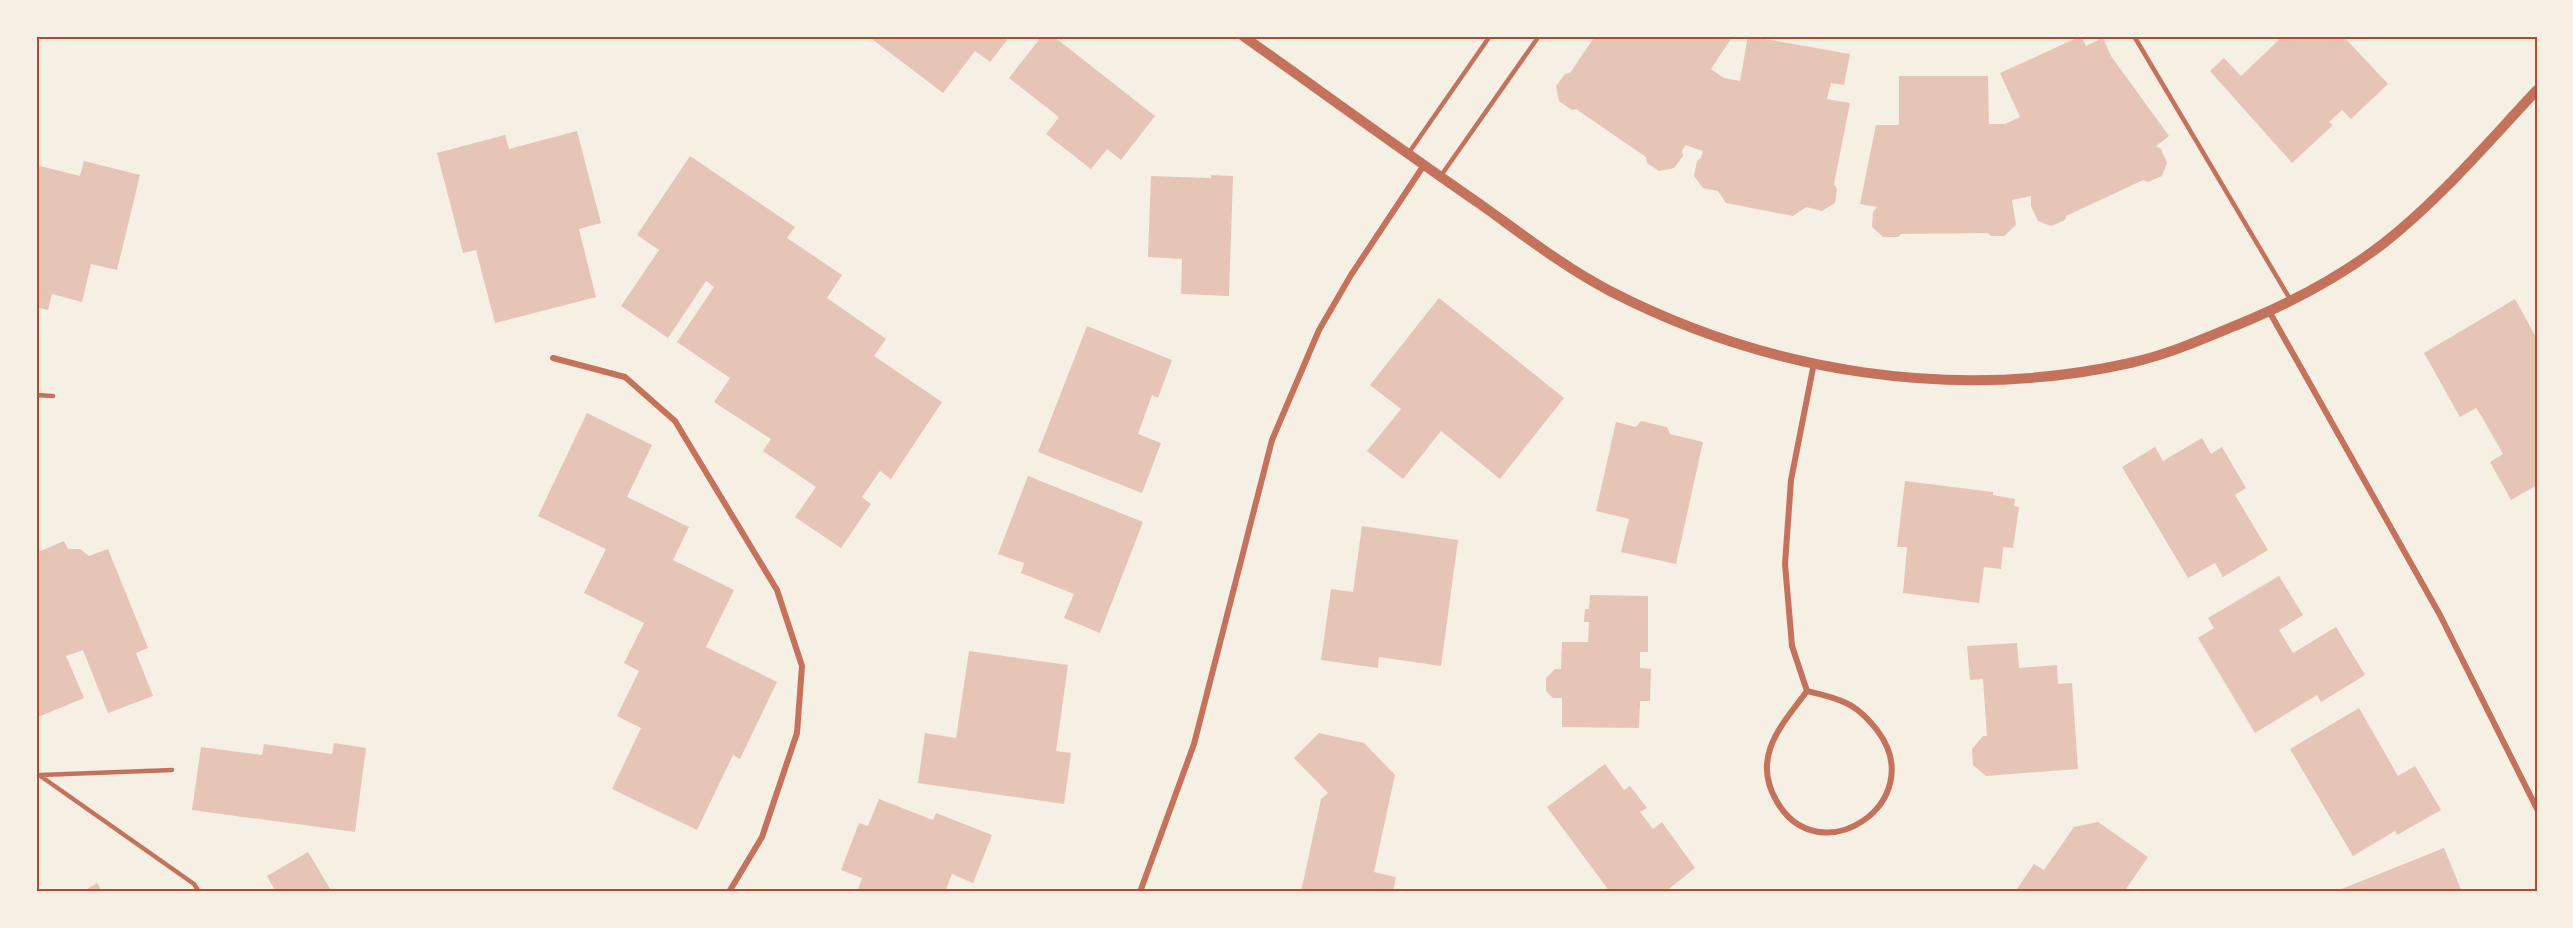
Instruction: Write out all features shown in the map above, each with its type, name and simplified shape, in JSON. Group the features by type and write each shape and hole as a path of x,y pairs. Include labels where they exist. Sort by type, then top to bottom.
{"street":[{"path":"1243,36 1440,177 1548,252 1608,290 1672,320 1726,341 1814,363 1885,376 1949,380 2007,380 2073,373 2132,362 2193,344 2269,311 2328,280 2382,244 2431,202 2537,90"},
{"path":"1140,892 1194,744 1272,440 1298,376 1324,321 1351,275 1424,165"},
{"path":"2269,311 2440,615 2537,808"},
{"path":"553,358 626,377 675,421 777,590 802,666 797,733 762,837 729,892"},
{"path":"1807,691 1792,646 1785,564 1791,480 1814,363"},
{"path":"1807,691 1847,703 1870,721 1888,746 1893,779 1882,804 1860,825 1836,833 1808,831 1783,814 1767,784 1767,754 1778,731 1807,691"}],"lane":[{"path":"1408,154 1490,36"},
{"path":"1440,177 1539,36"},
{"path":"2134,36 2291,300"},
{"path":"36,395 53,396"},
{"path":"37,775 172,770"},
{"path":"37,775 194,884 199,892"}],"building":[{"path":"868,36 1010,36 990,62 975,51 943,93"},
{"path":"1042,36 1053,36 1155,116 1121,160 1107,149 1091,169 1046,134 1059,117 1009,78"},
{"path":"1595,36 1733,36 1711,69 1724,78 1740,81 1748,36 1850,54 1844,85 1831,83 1827,99 1850,103 1834,184 1837,189 1835,203 1822,211 1806,207 1793,216 1726,203 1718,191 1703,188 1694,176 1697,161 1701,158 1703,151 1685,145 1682,151 1683,156 1674,168 1659,171 1647,163 1646,157 1576,109 1572,110 1559,101 1556,86 1565,74 1570,73"},
{"path":"2081,36 2086,46 2103,38 2111,56 2169,136 2156,146 2161,149 2167,163 2162,176 2148,182 2143,180 2066,216 2065,220 2051,226 2038,221 2031,206 2031,196 2012,200 2016,225 2004,236 1991,236 1988,233 1901,234 1898,237 1883,237 1872,227 1873,212 1877,207 1860,204 1876,125 1899,125 1899,76 1988,76 1989,124 2005,124 2020,117 2000,73"},
{"path":"2283,36 2343,36 2388,84 2351,119 2342,110 2329,122 2333,125 2292,163 2210,71 2224,58 2241,76"},
{"path":"577,131 601,223 579,229 596,297 495,323 476,250 463,253 437,153 505,135 509,149"},
{"path":"690,156 795,227 787,238 842,275 827,298 886,339 874,356 942,402 891,479 880,471 862,497 871,504 841,548 795,517 816,487 763,451 771,439 714,402 730,378 677,342 714,287 706,281 668,338 621,306 659,250 637,235"},
{"path":"84,161 140,175 117,270 91,264 82,302 52,294 48,310 36,307 36,165 80,176"},
{"path":"1211,175 1233,176 1229,296 1181,294 1182,259 1148,257 1151,176 1211,178"},
{"path":"1439,298 1564,398 1500,479 1441,431 1403,479 1367,451 1401,409 1370,385"},
{"path":"2515,299 2537,339 2537,493 2534,487 2511,500 2490,462 2503,454 2482,417 2476,408 2460,417 2424,353"},
{"path":"1087,326 1172,360 1158,398 1152,395 1138,434 1161,443 1142,493 1038,452"},
{"path":"587,413 652,445 627,497 689,527 673,560 734,590 706,647 777,682 740,759 733,755 697,830 612,789 641,728 617,716 639,671 624,663 644,623 584,593 606,549 538,516"},
{"path":"1641,421 1667,427 1670,434 1703,442 1676,564 1621,552 1629,519 1596,511 1616,422 1636,427"},
{"path":"2202,438 2211,454 2222,447 2246,488 2235,495 2268,550 2223,577 2215,563 2188,578 2122,467 2155,447 2163,461"},
{"path":"1028,476 1143,522 1100,633 1064,618 1074,594 1021,573 1024,563 998,554"},
{"path":"1905,481 1993,492 1993,495 2015,499 2014,506 2019,507 2013,548 2003,547 2001,569 1984,567 1979,603 1903,593 1907,547 1897,547"},
{"path":"1362,526 1458,540 1441,666 1379,657 1378,668 1321,660 1331,589 1353,592"},
{"path":"64,541 68,549 80,549 89,556 108,549 148,648 136,653 153,696 108,713 83,650 66,656 84,698 38,717 36,711 36,553"},
{"path":"2279,576 2303,615 2279,630 2293,653 2336,627 2365,675 2321,702 2317,695 2255,733 2198,638 2214,628 2208,618"},
{"path":"1590,595 1648,596 1648,652 1640,652 1640,668 1651,669 1650,701 1640,701 1639,728 1562,727 1562,698 1553,698 1546,691 1546,678 1555,669 1561,669 1562,642 1588,642 1589,622 1584,622 1585,609 1589,609"},
{"path":"2017,643 2019,668 2057,665 2058,684 2072,683 2078,769 1986,776 1973,765 1972,749 1983,736 1987,736 1983,679 1970,680 1967,646"},
{"path":"969,651 1068,665 1056,751 1071,753 1064,804 918,783 925,733 956,738"},
{"path":"2359,708 2398,776 2415,766 2441,810 2397,835 2395,831 2353,856 2290,749"},
{"path":"1319,733 1364,743 1395,775 1374,872 1396,877 1393,892 1301,892 1321,799 1328,793 1294,758"},
{"path":"334,743 366,748 355,832 192,810 201,747 262,755 264,744 332,754"},
{"path":"1605,764 1624,790 1630,786 1647,808 1640,812 1653,829 1662,822 1695,868 1665,892 1610,892 1547,807"},
{"path":"879,799 933,820 936,813 992,835 973,883 952,874 945,892 857,892 862,878 841,870 859,823 868,826"},
{"path":"2098,822 2148,857 2124,892 2015,892 2034,864 2044,870 2074,827"},
{"path":"2444,848 2462,892 2334,892"},
{"path":"308,852 332,892 276,892 267,876"},
{"path":"97,883 102,892 82,892"}]}
